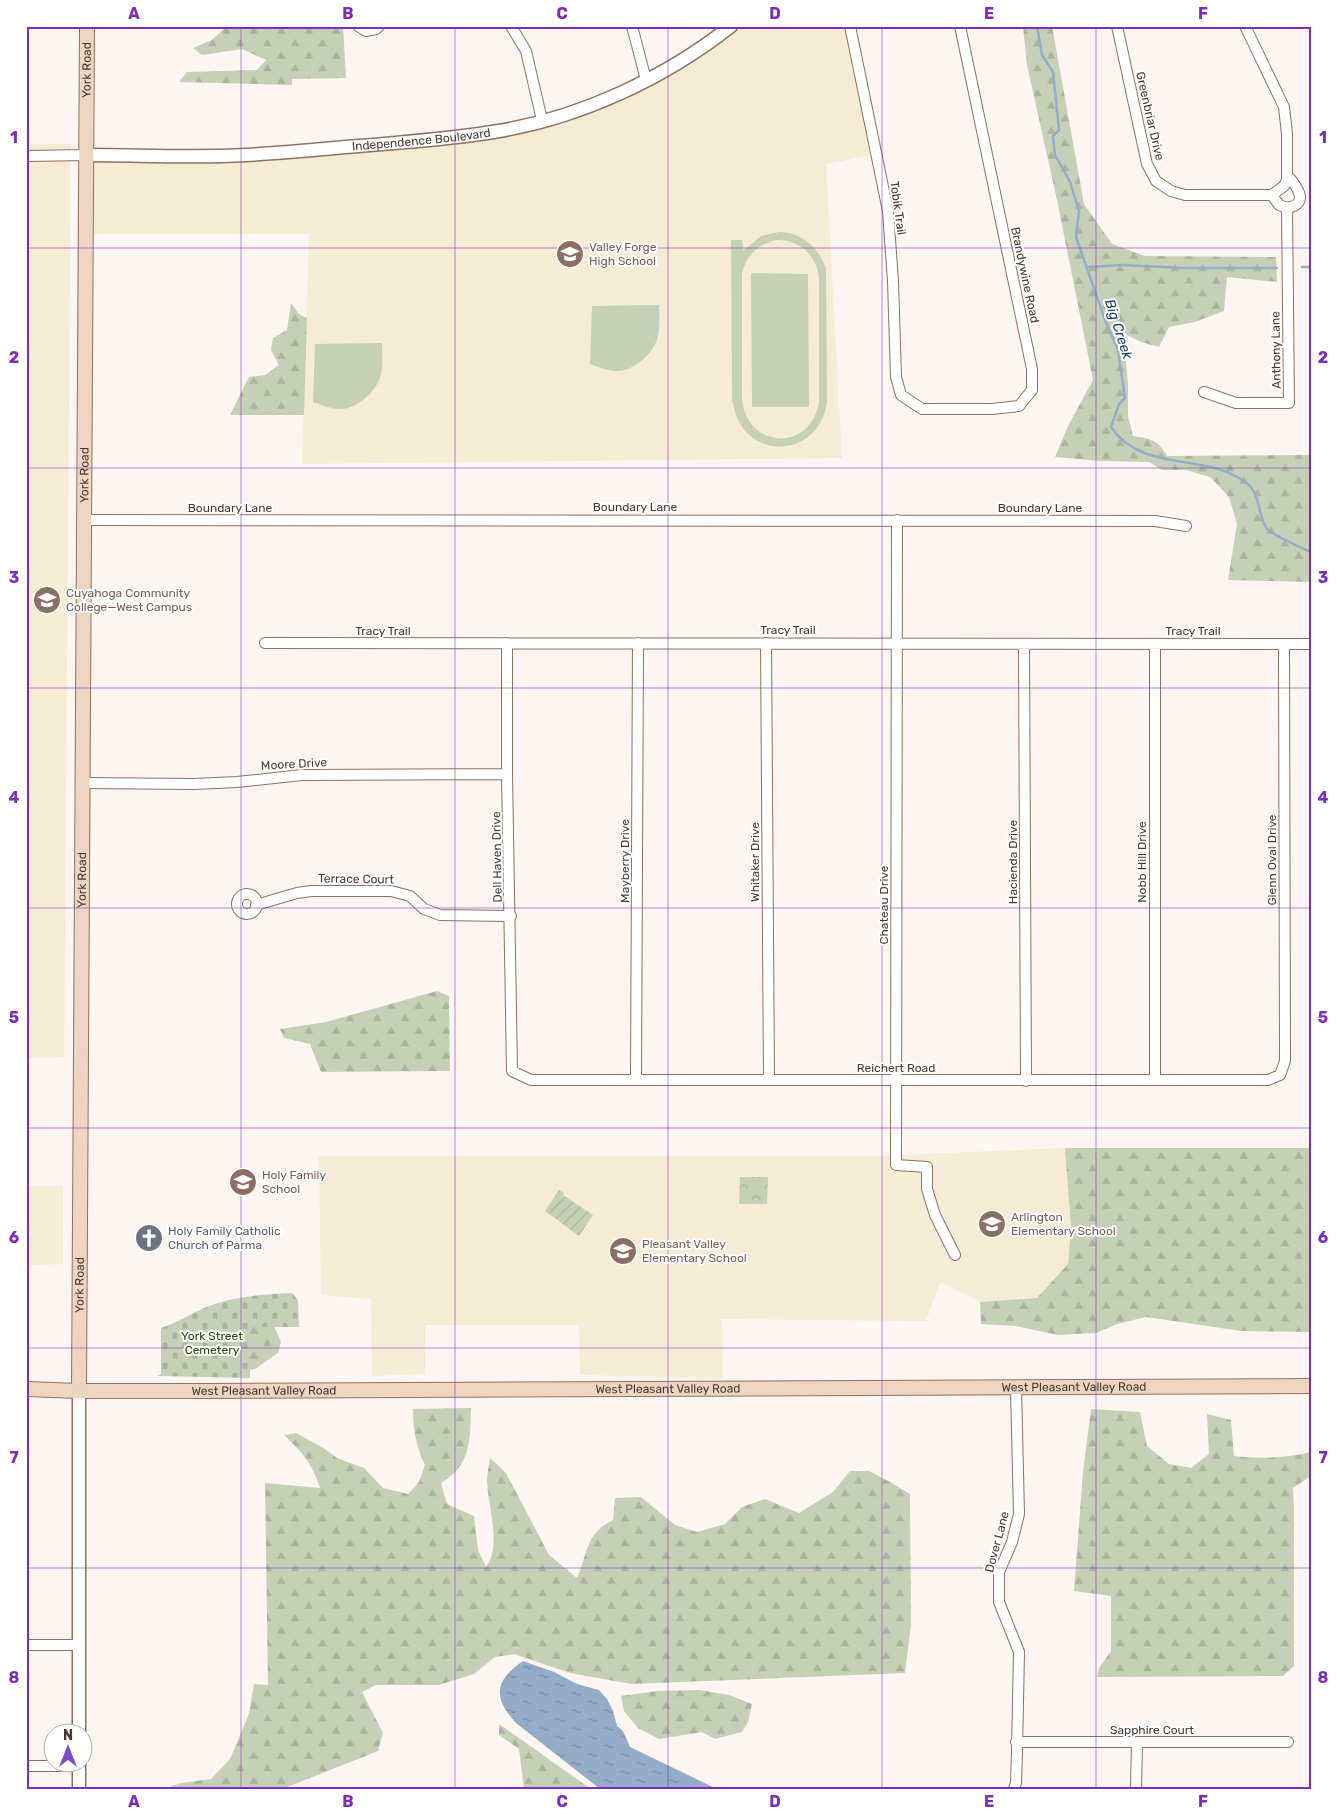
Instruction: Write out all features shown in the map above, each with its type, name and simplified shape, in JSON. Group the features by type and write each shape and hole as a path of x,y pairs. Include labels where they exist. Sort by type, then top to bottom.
{"main road":[{"name":"York Road","path":"79,1391 87,26"},
{"name":"West Pleasant Valley Road","path":"26,1389 79,1391 1311,1386"}],"street":[{"path":"358,26 371,31 379,26"},
{"path":"511,26 526,51 542,120"},
{"path":"632,26 646,80"},
{"name":"Independence Boulevard","path":"87,155 253,154 408,142 499,131 598,103 646,80 703,48 731,26"},
{"name":"Tobik Trail","path":"850,26 888,212 893,281 896,377 901,396"},
{"name":"Brandywine Road","path":"901,396 922,409 992,409 1019,406 1032,390 1032,369 960,26"},
{"name":"Greenbriar Drive","path":"1117,26 1147,164 1156,180 1171,191 1185,195 1272,194"},
{"path":"1245,26 1249,38 1284,107 1287,134 1287,175 1284,186 1272,194 1279,205 1287,208 1298,203 1300,190 1287,175"},
{"path":"26,156 87,155"},
{"name":"Anthony Lane","path":"1204,392 1236,403 1290,403 1287,208"},
{"name":"Boundary Lane","path":"84,520 1155,521 1186,526"},
{"name":"Chateau Drive","path":"897,520 896,1165 928,1167 927,1189 935,1215 955,1255"},
{"name":"Tracy Trail","path":"265,643 1311,644"},
{"name":"Dell Haven Drive","path":"507,643 507,774 511,916 512,1071"},
{"name":"Mayberry Drive","path":"636,1080 638,643"},
{"name":"Whitaker Drive","path":"766,643 769,1080"},
{"name":"Hacienda Drive","path":"1024,644 1026,1081"},
{"name":"Nobb Hill Drive","path":"1155,644 1155,1080"},
{"name":"Glenn Oval Drive","path":"1280,1075 1285,1061 1284,644"},
{"name":"Moore Drive","path":"83,784 194,784 237,782 302,775 507,774"},
{"name":"Terrace Court","path":"256,905 311,891 391,891 410,896 424,909 440,915 511,916"},
{"name":"Reichert Road","path":"512,1071 531,1080 1268,1080 1280,1075"},
{"name":"Dover Lane","path":"1014,1789 1017,1767 1019,1652 999,1602 999,1572 1012,1542 1019,1514 1016,1388"},
{"name":"York Road","path":"79,1391 79,1722"},
{"path":"26,1645 79,1645"},
{"name":"Sapphire Court","path":"1016,1742 1288,1742"},
{"path":"1136,1789 1137,1742"},
{"path":"26,1766 42,1765"},
{"path":"79,1772 79,1789"}],"shaded area":[{"name":"Valley Forge High School","path":"731,26 850,26 876,154 826,164 842,458 302,464 309,234 86,234 87,155 245,155 499,131 598,103"},
{"name":"Cuyahoga Community College—West Campus","path":"26,144 71,144 64,1057 26,1058"},
{"name":"Pleasant Valley Elementary School","path":"1065,1148 1071,1228 1068,1264 1037,1298 980,1302 940,1282 926,1321 722,1319 723,1379 580,1375 579,1325 425,1325 425,1374 372,1376 371,1299 321,1295 319,1156 876,1156"},
{"path":"26,1186 63,1186 63,1264 26,1265"}],"green space":[{"path":"227,26 343,26 346,78 292,79 292,85 179,82 187,72 257,70 266,60 242,49 202,55 193,48 212,40"},
{"path":"1023,26 1052,26 1084,204 1112,244 1145,256 1276,257 1277,282 1227,277 1224,311 1195,322 1169,327 1159,347 1141,342 1123,333 1128,384 1128,416 1133,436 1157,443 1167,456 1311,455 1311,582 1228,580 1237,524 1229,497 1210,477 1186,470 1162,470 1149,462 1101,461 1055,457 1068,426 1093,380 1057,200 1027,65"},
{"path":"779,232 802,238 819,254 826,269 827,401 821,421 810,435 796,444 780,446 764,444 750,436 739,422 732,402 731,240 742,240 743,251 761,236","holes":["777,240 785,241 806,250 814,262 819,277 819,402 814,418 804,430 793,437 780,438 767,436 755,428 747,416 742,400 742,273 746,261 764,244"]},
{"path":"751,273 808,274 809,407 752,407"},
{"path":"291,303 299,314 307,318 304,415 230,415 249,377 265,375 279,365 271,350 273,338 287,330"},
{"path":"659,305 658,336 653,348 643,360 630,368 616,371 606,370 590,364 592,306"},
{"path":"382,343 381,374 376,386 366,398 353,406 339,409 329,408 313,402 315,344"},
{"path":"437,991 449,996 450,1071 321,1072 310,1044 284,1038 280,1029 326,1022"},
{"path":"1065,1148 1311,1148 1311,1332 1241,1331 1146,1317 1117,1324 1096,1333 1058,1335 1016,1326 981,1324 980,1302 1037,1298 1068,1264 1071,1228"},
{"path":"740,1177 768,1177 767,1204 739,1204"},
{"path":"559,1190 564,1193 563,1195 593,1215 579,1236 545,1211"},
{"name":"York Street Cemetery","path":"292,1293 298,1300 299,1327 250,1327 250,1378 157,1376 161,1374 161,1328 204,1308 225,1301 258,1295"},
{"path":"272,1321 281,1342 278,1353 255,1369 241,1371 181,1334"},
{"path":"471,1408 470,1433 465,1457 456,1471 441,1483 447,1504 474,1516 478,1550 486,1567 491,1558 494,1537 487,1481 490,1458 506,1473 549,1555 577,1578 592,1538 604,1525 613,1520 615,1498 641,1497 675,1525 697,1532 725,1524 742,1507 765,1499 799,1513 833,1492 850,1471 869,1471 892,1483 910,1494 911,1625 905,1673 631,1684 570,1673 514,1654 495,1657 474,1674 439,1685 376,1685 362,1692 383,1733 378,1751 282,1789 163,1789 181,1783 211,1779 230,1759 249,1714 254,1684 268,1685 265,1483 320,1488 306,1458 284,1435 296,1433 337,1458 364,1468 383,1488 408,1494 419,1482 425,1465 416,1438 413,1409"},
{"path":"1091,1409 1140,1412 1147,1446 1169,1464 1191,1468 1209,1454 1207,1414 1231,1420 1234,1456 1292,1456 1311,1452 1311,1476 1293,1488 1294,1666 1283,1676 1097,1677 1099,1668 1111,1651 1111,1596 1074,1591 1083,1472"},
{"path":"700,1690 729,1695 752,1704 748,1722 742,1732 715,1739 702,1732 659,1739 638,1728 624,1711 621,1696 657,1691"},
{"path":"499,1724 591,1789 524,1789 519,1749 499,1735"}],"water":[{"path":"523,1661 554,1672 577,1684 599,1690 607,1699 617,1726 623,1731 630,1747 717,1789 600,1789 516,1723 503,1706 500,1698 502,1683 513,1668"}],"waterway":[{"name":"Big Creek","path":"1037,26 1042,55 1053,72 1059,130 1053,136 1055,155 1070,182 1079,211 1076,237 1105,320 1118,350 1125,398 1119,404 1111,427 1120,438 1143,452 1156,457 1215,468 1239,478 1247,483 1256,495 1263,522 1267,529 1311,552"},
{"path":"1087,267 1123,265 1183,268 1277,268"},
{"path":"1302,267 1311,267"}],"place":[{"name":"Valley Forge High School","path":"570,254"},
{"name":"Cuyahoga Community College—West Campus","path":"47,600"},
{"name":"Holy Family School","path":"243,1182"},
{"name":"Arlington Elementary School","path":"992,1224"},
{"name":"Holy Family Catholic Church of Parma","path":"149,1238"},
{"name":"Pleasant Valley Elementary School","path":"623,1251"}]}
